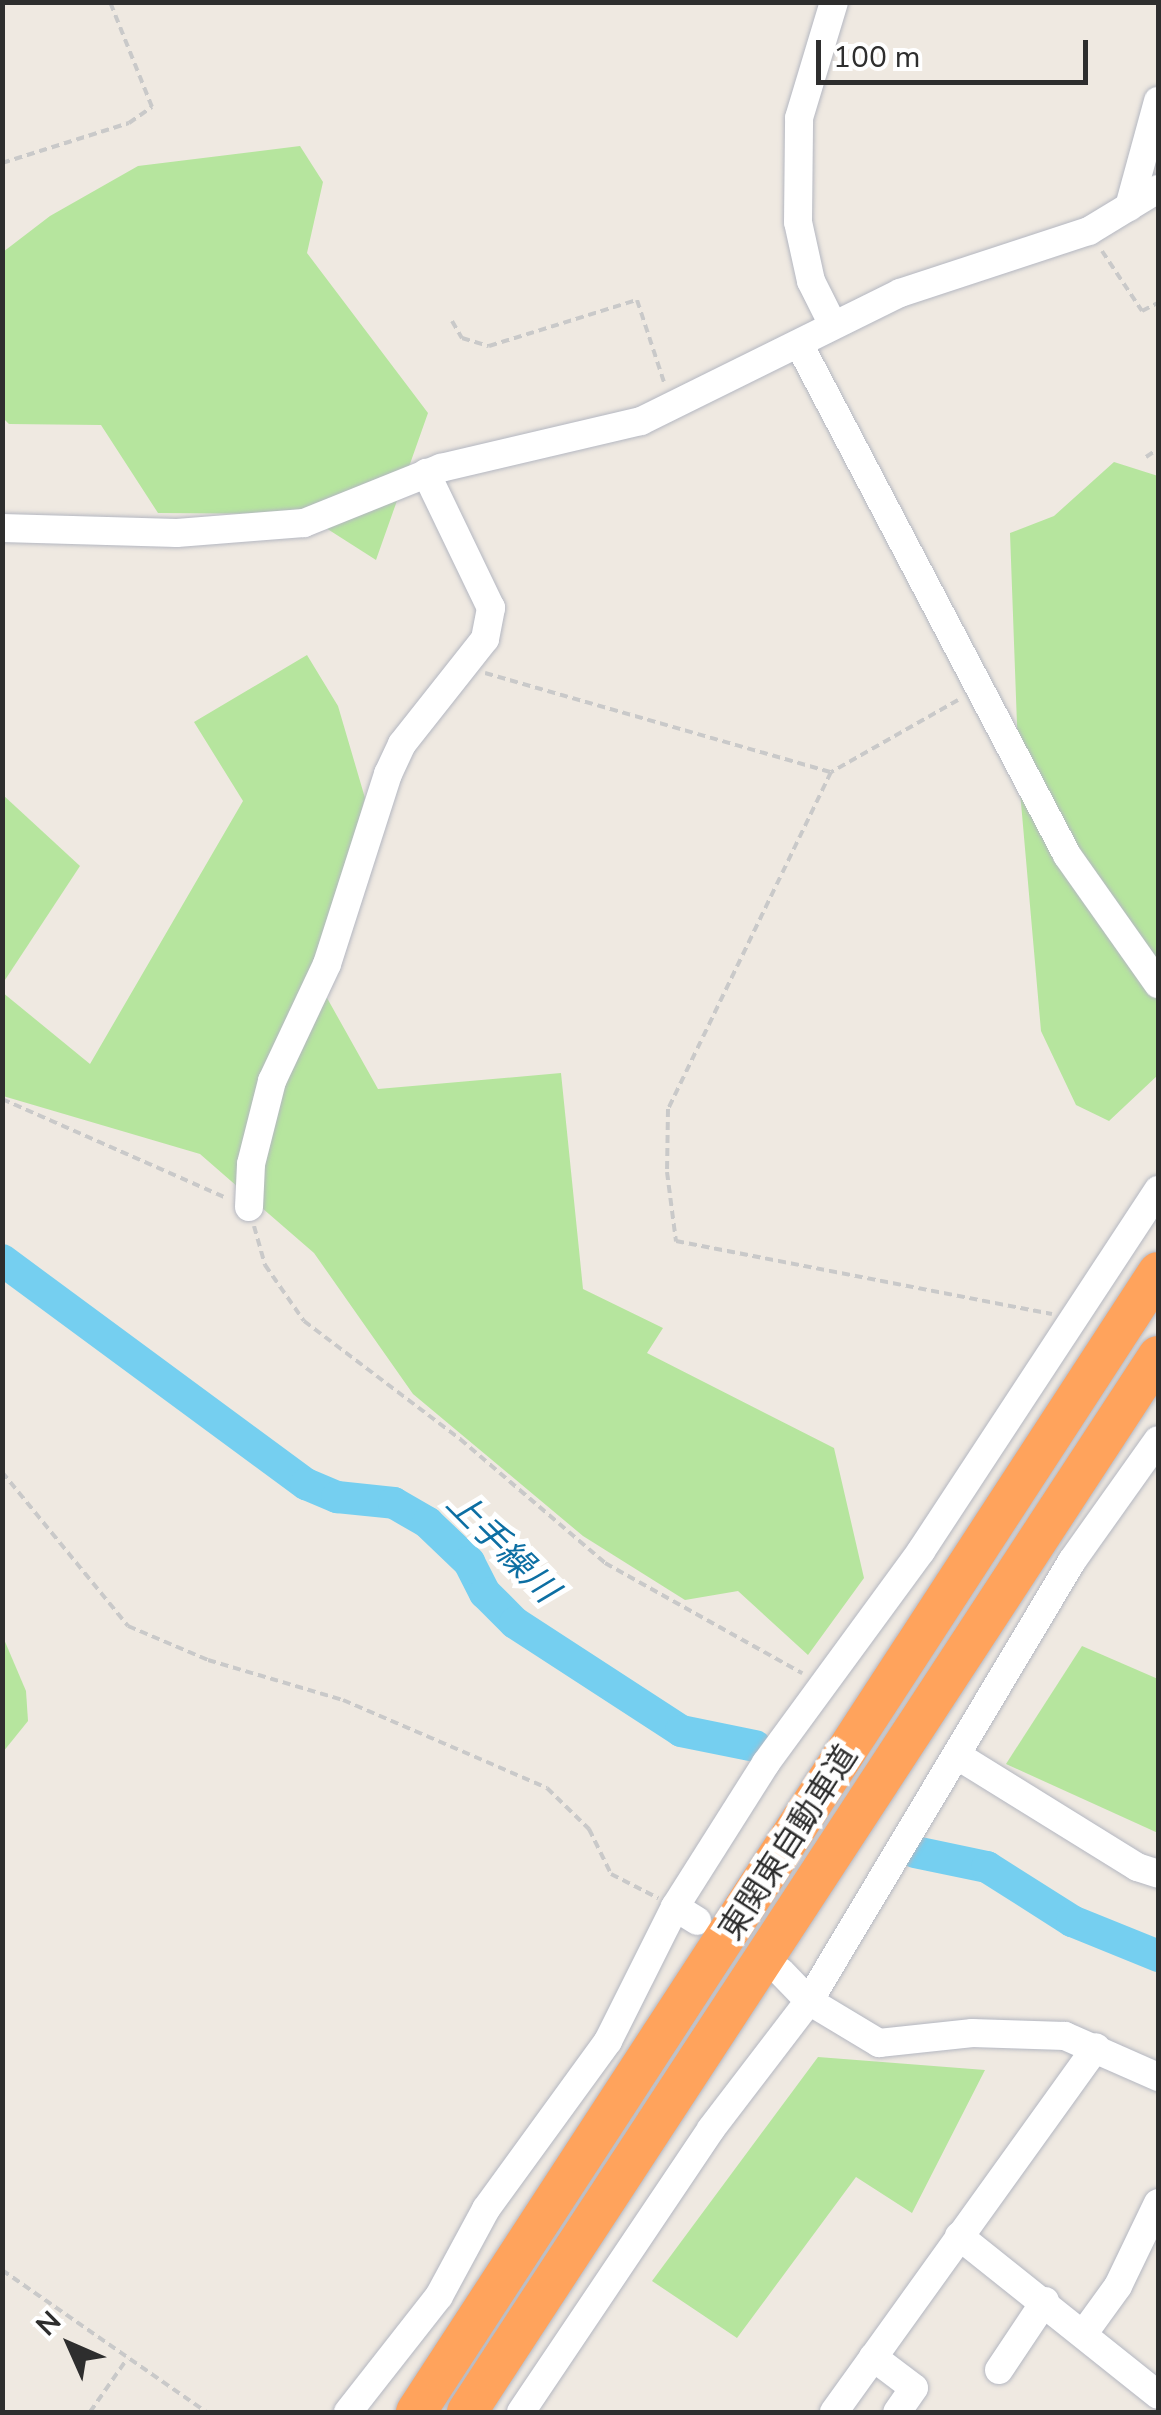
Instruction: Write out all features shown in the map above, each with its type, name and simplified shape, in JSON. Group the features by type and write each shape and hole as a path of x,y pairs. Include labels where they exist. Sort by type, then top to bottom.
{"highway":[{"name":"東関東自動車道","path":"416,2412 1158,1272"},
{"name":"東関東自動車道","path":"467,2412 1158,1356"}],"street":[{"path":"833,325 811,281 798,222 799,118 834,2"},
{"path":"1129,207 1158,102"},
{"path":"2,528 177,533 304,522 426,473 672,408 900,293 1089,230 1158,189"},
{"path":"799,344 1067,856 1158,984"},
{"path":"249,1207 250,1164 272,1081 327,964 388,774 402,744 485,639 491,608 426,473"},
{"path":"348,2412 440,2296 486,2209 608,2041 819,1683 921,1551 1158,1190"},
{"path":"521,2412 711,2129 808,2001 1072,1562 1158,1440"},
{"path":"958,1756 1136,1867 1158,1874"},
{"path":"782,1972 808,2001 879,2044 1024,2032 1096,2047 1158,2077"},
{"path":"834,2412 1096,2047"},
{"path":"1084,2333 1118,2286 1158,2204"},
{"path":"959,2236 1158,2393"},
{"path":"999,2370 1045,2302"},
{"path":"873,2358 914,2388 897,2412"}],"path":[{"path":"2,163 128,123 152,107 110,2"},
{"path":"1089,230 1142,311 1158,303"},
{"path":"452,321 462,338 489,346 637,300 672,408"},
{"path":"1146,457 1158,449"},
{"path":"462,667 831,772"},
{"path":"980,688 831,772 668,1109 667,1172 676,1240 1077,1318"},
{"path":"2,1099 249,1207 265,1265 304,1321 460,1439 605,1563 819,1683"},
{"path":"2,1472 128,1626 208,1660 342,1700 547,1788 589,1829 611,1874 686,1914"},
{"path":"2,2270 206,2412"},
{"path":"90,2412 128,2358"}],"green space":[{"path":"300,146 323,182 307,253 428,413 376,560 304,514 158,513 101,425 9,424 3,418 3,252 50,216 138,166"},
{"path":"1114,462 1158,476 1158,1075 1109,1121 1076,1105 1041,1031 1019,780 1010,533 1054,516"},
{"path":"307,655 338,706 365,798 333,910 322,989 378,1089 561,1073 583,1289 663,1328 647,1353 834,1448 864,1578 808,1655 738,1591 685,1600 583,1536 413,1394 314,1253 200,1154 3,1096 2,992 90,1064 243,801 194,722"},
{"path":"3,795 80,866 3,983"},
{"path":"3,1637 26,1691 28,1721 3,1752"},
{"path":"1082,1646 1158,1679 1158,1833 1006,1764"},
{"path":"818,2057 985,2070 912,2213 856,2177 737,2338 652,2281"}],"waterway":[{"name":"上手繰川","path":"2,1260 306,1484 337,1497 394,1503 428,1523 469,1562 485,1593 515,1623 681,1731 755,1746"},
{"name":"上手繰川","path":"915,1852 987,1867 1072,1921 1158,1956"}]}
